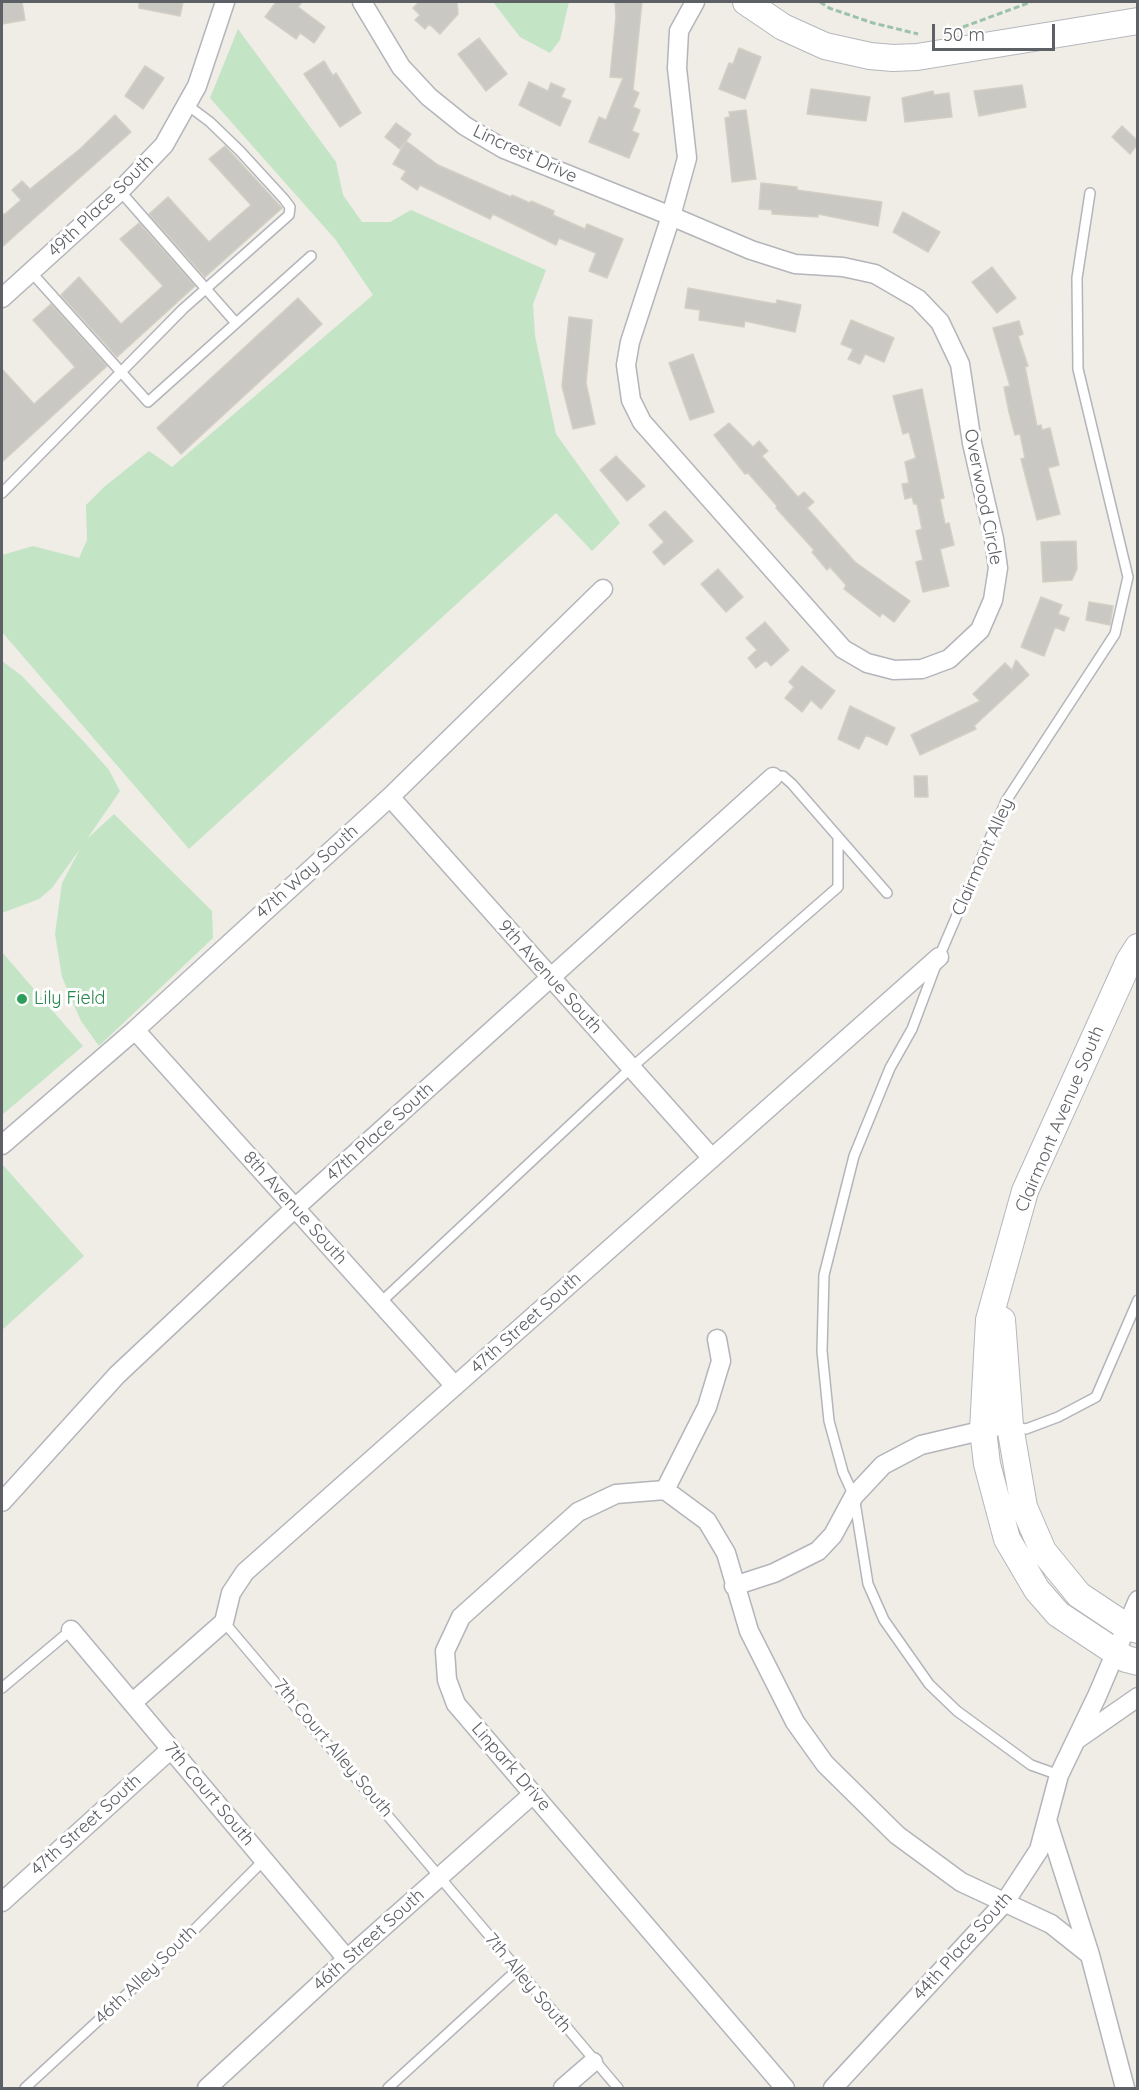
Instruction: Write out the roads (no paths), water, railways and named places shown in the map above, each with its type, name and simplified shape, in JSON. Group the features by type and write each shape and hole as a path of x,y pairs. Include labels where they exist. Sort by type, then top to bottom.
{"street":[{"name":"49th Place South","path":"2,298 120,191 164,145 197,86 225,2"},
{"name":"Lincrest Drive","path":"362,2 401,67 429,97 465,126 504,148 671,216"},
{"name":"Overwood Circle","path":"671,216 751,249 795,264 843,267 875,274 905,289 940,322 960,364 972,443 994,539 998,568 993,600 980,630 949,659 922,669 894,670 867,663 843,649 642,422 631,400 626,365 630,342 671,216 687,158 677,68 680,31 695,2"},
{"path":"746,2 783,27 825,46 858,54 893,58 917,57 1137,21"},
{"name":"47th Way South","path":"2,1145 135,1030 390,797 603,589"},
{"name":"47th Place South","path":"2,1502 117,1375 295,1208 773,777"},
{"name":"9th Avenue South","path":"390,797 711,1157"},
{"name":"Clairmont Avenue South","path":"1126,1657 1058,1614 1037,1590 1019,1563 999,1510 987,1464 983,1430 989,1320 1025,1191 1137,947"},
{"name":"47th Street South","path":"224,1622 231,1593 245,1572 939,957"},
{"name":"8th Avenue South","path":"135,1030 455,1386"},
{"name":"Clairmont Avenue South","path":"996,1297 1003,1326 1010,1426 1024,1508 1043,1551 1079,1595 1132,1629"},
{"path":"717,1339 721,1361 707,1407 665,1490 707,1521 726,1552 749,1631 795,1722 825,1764 897,1835 961,1882 1051,1924 1090,1955"},
{"path":"735,1586 774,1573 818,1551 833,1535 854,1496 883,1466 921,1445 1010,1426"},
{"name":"Linpark Drive","path":"665,1490 616,1494 578,1512 461,1617 446,1651 447,1680 456,1704 785,2088"},
{"name":"44th Place South","path":"834,2088 1005,1902 1039,1850 1059,1775 1075,1741 1126,1657 1137,1600"},
{"path":"132,1703 224,1622"},
{"name":"7th Court South","path":"71,1629 347,1959"},
{"path":"1075,1741 1137,1697"},
{"name":"47th Street South","path":"2,1902 171,1749"},
{"name":"46th Street South","path":"207,2088 347,1959 533,1794"},
{"path":"1047,1820 1090,1955 1125,2088"},
{"path":"563,2088 593,2062"}],"lane":[{"path":"2,493 206,288 288,215 290,207 240,151 210,122 186,104"},
{"path":"120,191 236,323"},
{"name":"Clairmont Alley","path":"1059,1775 1031,1765 957,1711 929,1684 884,1620 868,1584 854,1496 843,1472 829,1421 822,1351 824,1275 854,1156 890,1068 912,1029 939,957 1006,801 1115,634 1128,577 1078,369 1077,278 1090,193"},
{"path":"31,272 148,402 311,256"},
{"path":"773,777 783,776 887,893"},
{"path":"380,1303 631,1068 838,887 838,837"},
{"path":"1010,1426 1026,1429 1058,1417 1096,1397 1137,1300"},
{"name":"7th Court Alley South","path":"224,1622 441,1875"},
{"path":"2,1688 71,1629"},
{"name":"46th Alley South","path":"25,2088 166,1958 264,1860"},
{"name":"7th Alley South","path":"441,1875 593,2062 618,2088"},
{"path":"388,2088 517,1970"}],"place":[{"name":"Lily Field","path":"22,999"}]}
